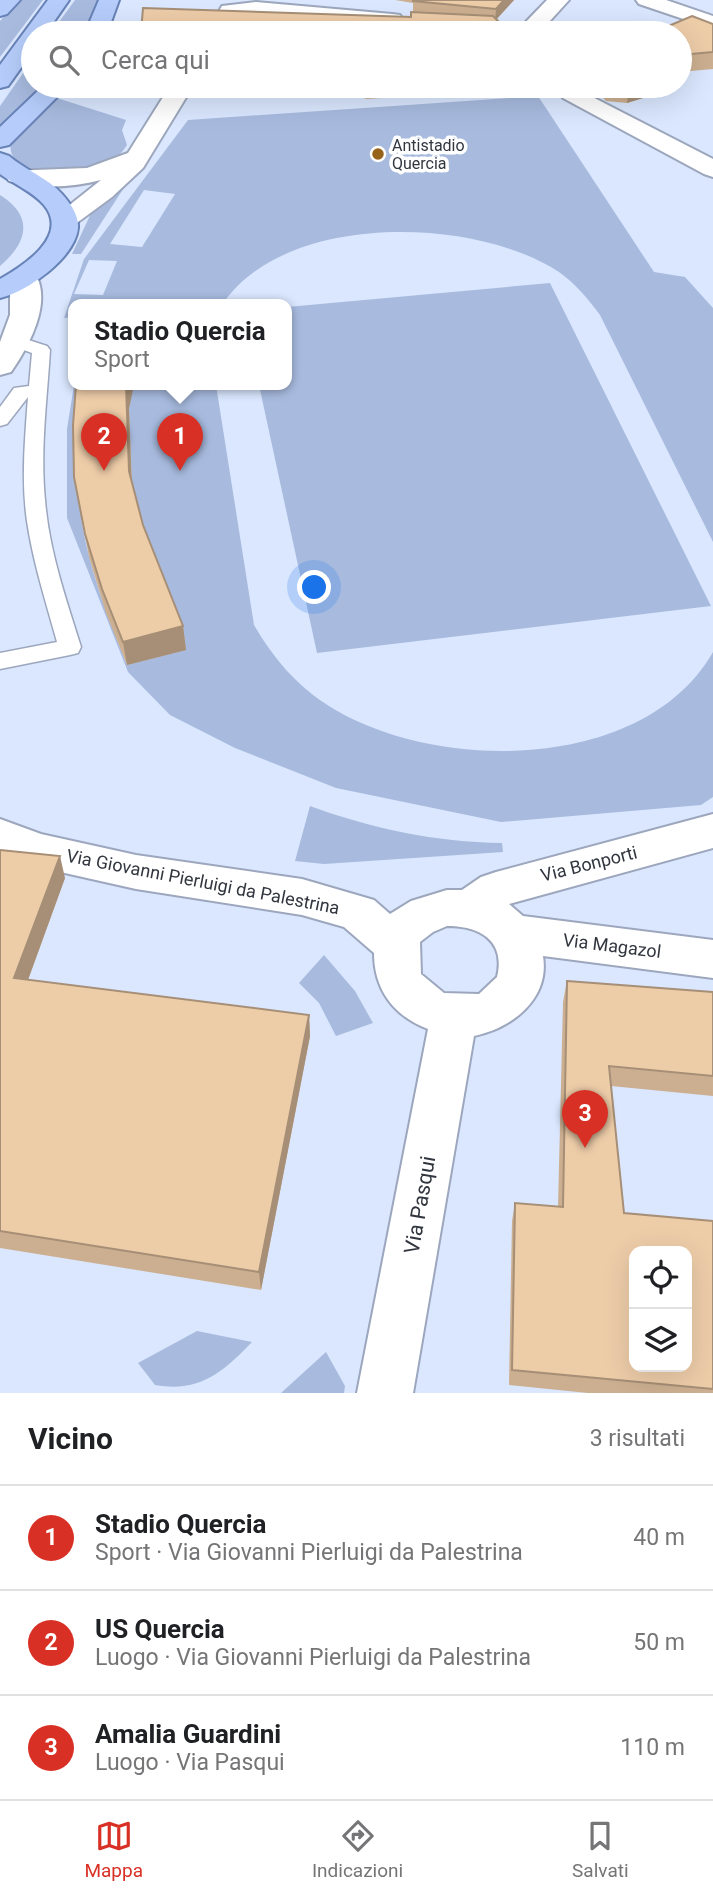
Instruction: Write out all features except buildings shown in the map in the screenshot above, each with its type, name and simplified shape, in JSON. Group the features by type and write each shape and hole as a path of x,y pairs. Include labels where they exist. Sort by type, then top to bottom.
{"main road":[{"path":"0,10 10,0"},
{"path":"44,21 59,0"},
{"path":"101,21 109,0"},
{"path":"0,82 21,53"},
{"path":"0,140 44,98"},
{"path":"6,169 41,188 56,202 65,219 56,249 44,263 12,284"}],"street":[{"path":"539,21 559,0"},
{"path":"646,0 713,23"},
{"path":"225,12 266,9 398,21"},
{"path":"65,219 122,177 134,163 173,98"},
{"path":"580,98 713,169"},
{"path":"6,169 77,178 104,172 139,151"},
{"path":"0,366 24,326 12,284"},
{"name":"Via Bonporti","path":"470,908 496,890 530,879 713,831"},
{"name":"Via Giovanni Pierluigi da Palestrina","path":"0,836 38,850 136,872 302,897 358,913 396,945"},
{"path":"447,908 470,908 494,917 512,933 522,956 521,980 507,1001 483,1015 454,1017 426,1009 405,992 395,968 396,945 407,927 424,914 447,908"},
{"name":"Via Magazol","path":"512,933 713,959"},
{"name":"Via Pasqui","path":"385,1393 454,1017"}],"lane":[{"path":"0,661 70,647 44,559 35,501 41,350 16,341"},
{"path":"0,420 20,392 38,390"}],"shaded area":[{"path":"19,0 43,0 27,21 21,21 21,29 0,57 0,21"},
{"path":"75,0 99,0 91,21 60,21"},
{"path":"21,76 21,98 31,98 0,125 0,106"},
{"path":"57,98 126,120 122,130 127,145 125,149 105,164 78,171 46,171 19,163 12,155 11,143"},
{"path":"539,98 654,272 685,277 713,308 713,542 600,315 581,292 559,272 523,254 479,240 431,233 382,233 333,239 288,253 251,275 228,299 70,299 84,259 188,120","holes":["144,190 175,194 142,247 110,244","89,260 117,261 103,295 74,294"]},
{"path":"129,180 81,254 72,254 93,209"},
{"path":"0,195 18,212 23,229 17,248 0,266"},
{"path":"550,283 711,606 317,653 260,390 292,390 292,307"},
{"path":"73,390 82,390 77,471 82,521 91,563 127,665 132,494 129,409 131,390 217,390 254,625 278,660 306,689 329,706 373,728 424,743 479,750 535,749 589,740 639,721 681,692 713,652 713,797 701,805 501,822 336,788 235,748 170,715 128,672 67,518 67,429"},
{"path":"310,806 404,833 502,843 503,852 324,864 295,861"},
{"path":"324,955 355,991 373,1023 336,1036 319,1003 299,983"},
{"path":"197,1331 252,1342 210,1378 185,1386 155,1385 138,1363"},
{"path":"326,1352 345,1386 344,1393 281,1393"}],"place":[{"name":"Antistadio Quercia","path":"378,154"},
{"name":"US Quercia","path":"104,471"},
{"name":"Stadio Quercia","path":"180,471"},
{"name":"Amalia Guardini","path":"585,1148"}]}
